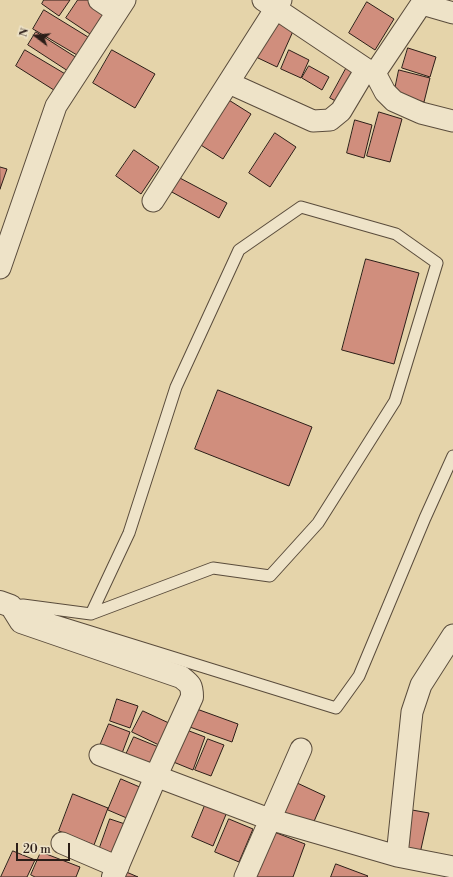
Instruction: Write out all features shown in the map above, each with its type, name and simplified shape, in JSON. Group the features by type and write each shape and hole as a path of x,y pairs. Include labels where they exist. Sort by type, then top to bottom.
{"street":[{"path":"0,268 56,106 121,6 98,0"},
{"path":"229,83 313,121 330,120 341,111 423,2 453,13"},
{"path":"153,201 229,83 274,3 371,71 385,92 394,101 421,113 453,121"},
{"path":"5,604 21,622 181,677 190,683 192,689 192,697 115,872 62,843"},
{"path":"397,856 412,712 421,686 453,635"},
{"path":"245,877 269,819 301,749"},
{"path":"100,755 269,819 397,856 453,867"}],"lane":[{"path":"5,604 91,614 213,568 270,576 318,522 395,401 437,263 396,234 302,207 239,250 176,387 129,533 91,614"},
{"path":"5,604 91,633 336,708 359,676 425,518 453,456"}],"building":[{"path":"44,0 70,0 59,16 42,4"},
{"path":"78,0 91,0 109,12 93,36 66,18"},
{"path":"367,2 394,19 375,50 349,33"},
{"path":"44,10 88,37 77,55 33,29"},
{"path":"273,19 294,29 277,67 256,57"},
{"path":"36,32 77,58 68,71 28,45"},
{"path":"408,48 436,57 430,77 402,68"},
{"path":"25,50 67,75 57,92 16,66"},
{"path":"112,50 155,74 135,108 93,83"},
{"path":"289,50 309,60 301,78 281,69"},
{"path":"348,65 360,72 343,105 330,98"},
{"path":"309,66 329,77 322,90 302,78"},
{"path":"399,70 430,78 424,102 394,94"},
{"path":"224,97 251,114 223,159 196,142"},
{"path":"379,112 402,119 390,162 367,156"},
{"path":"355,120 372,125 364,158 347,153"},
{"path":"275,133 296,147 270,187 249,173"},
{"path":"134,150 159,167 141,194 116,176"},
{"path":"0,167 7,169 0,189"},
{"path":"178,177 227,203 219,218 170,191"},
{"path":"366,259 419,273 394,364 342,350"},
{"path":"218,390 312,427 289,486 195,449"},
{"path":"117,699 138,706 130,728 110,721"},
{"path":"194,708 238,724 232,742 187,726"},
{"path":"143,711 171,724 161,746 132,732"},
{"path":"109,724 130,732 121,756 99,748"},
{"path":"184,729 205,737 193,770 171,761"},
{"path":"134,737 161,748 152,771 124,759"},
{"path":"208,739 224,745 211,776 195,770"},
{"path":"121,779 142,788 129,819 108,810"},
{"path":"295,782 325,796 312,826 281,812"},
{"path":"73,794 108,808 94,845 59,831"},
{"path":"206,803 227,812 213,846 192,837"},
{"path":"412,810 429,813 419,858 402,854"},
{"path":"110,819 128,825 117,857 99,850"},
{"path":"229,819 253,829 239,862 215,852"},
{"path":"269,830 305,844 293,877 252,877"},
{"path":"13,851 35,860 27,877 1,877"},
{"path":"41,852 80,867 76,877 35,877 31,875"},
{"path":"336,864 368,876 331,877"},
{"path":"124,871 138,877 122,877"}]}
